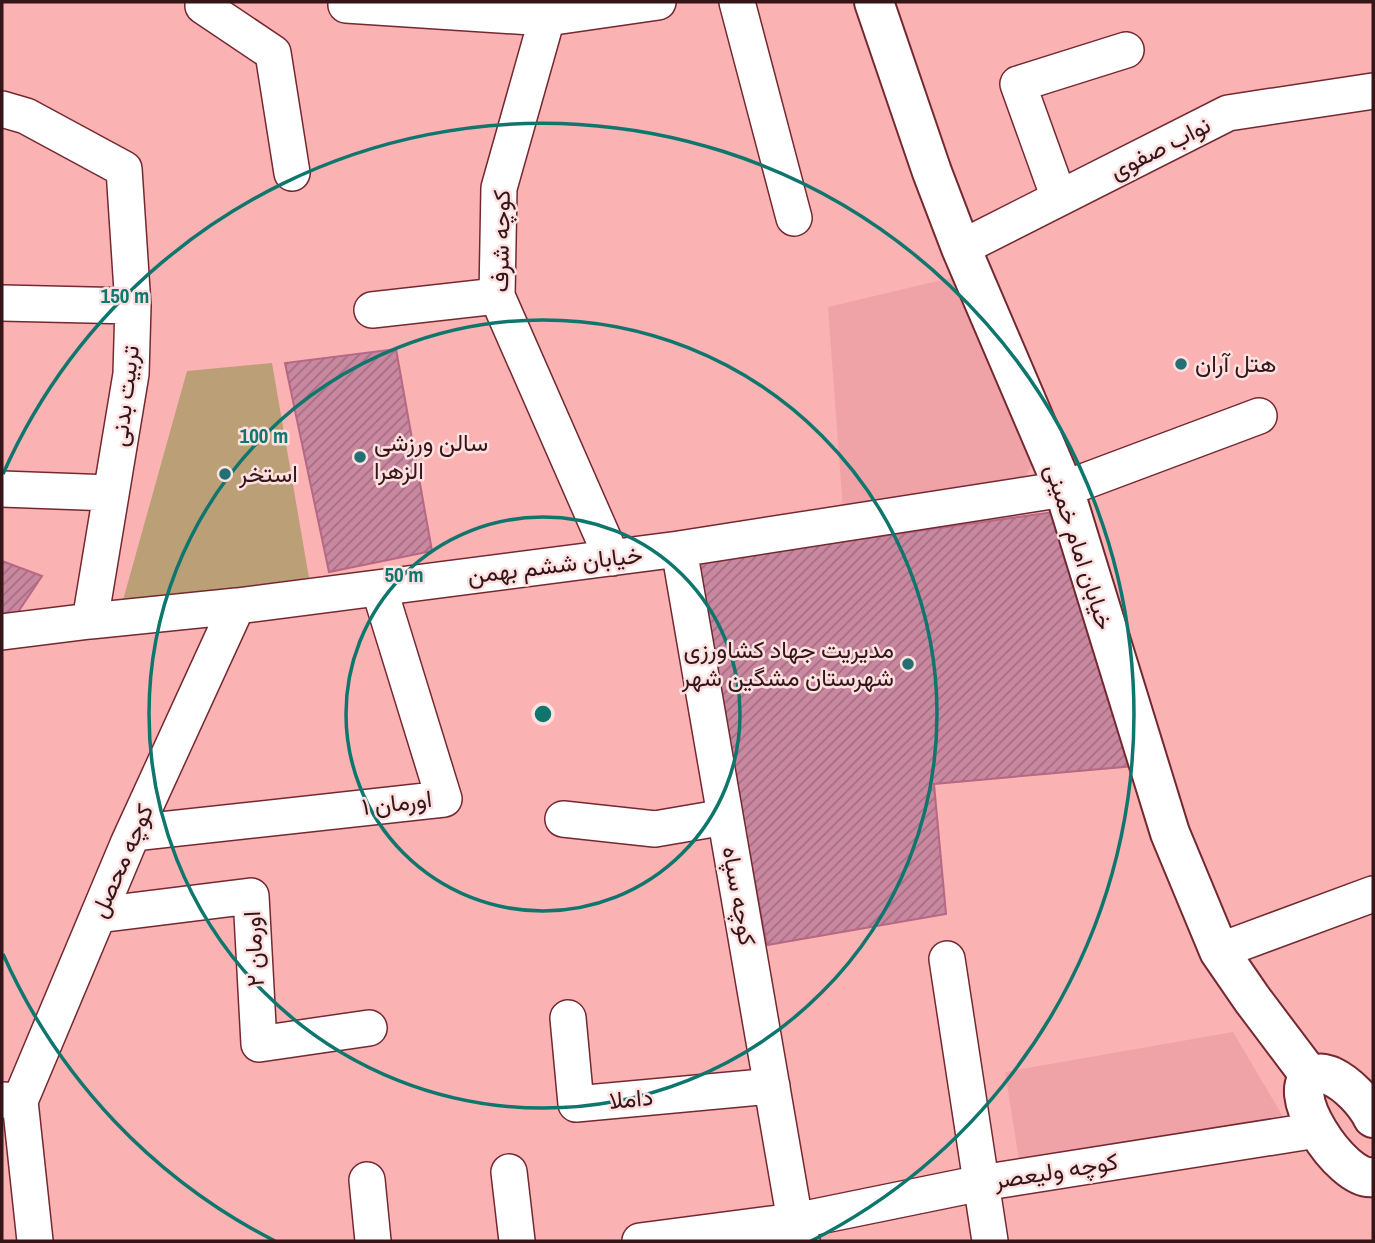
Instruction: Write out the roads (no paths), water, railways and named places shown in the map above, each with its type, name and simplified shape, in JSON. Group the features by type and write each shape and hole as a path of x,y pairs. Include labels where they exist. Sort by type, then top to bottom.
{"main road":[{"name":"خیابان امام خمینی","path":"874,2 961,248 1064,489 1170,833 1219,951 1310,1076"},
{"path":"1373,1118 1352,1091 1338,1080 1323,1073 1310,1076 1304,1082 1306,1108 1317,1130 1343,1163 1363,1177 1373,1177"}],"street":[{"path":"204,2 203,6 273,53 292,173"},
{"path":"346,5 547,18 657,2"},
{"path":"737,2 794,218"},
{"name":"کوچه شرف","path":"547,18 499,188 496,296 612,558"},
{"path":"1059,198 1018,84 1126,50"},
{"name":"نواب صفوی","path":"961,248 1228,113 1373,91"},
{"name":"تربیت بدنی","path":"2,109 26,116 124,169 133,306 131,374 90,621"},
{"path":"372,310 496,296"},
{"path":"2,303 133,306"},
{"name":"خیابان ششم بهمن","path":"2,632 237,606 679,550 1064,489 1259,416"},
{"path":"2,489 111,493"},
{"name":"کوچه سپاه","path":"679,550 799,1231"},
{"name":"اورمان ۱","path":"133,833 444,799 379,588"},
{"name":"کوچه محصل","path":"11,1101 237,606"},
{"path":"563,819 655,829 725,817"},
{"path":"1219,951 1373,894"},
{"name":"اورمان ۲","path":"98,915 251,896 258,1044 369,1028"},
{"path":"947,958 990,1241"},
{"name":"داملا","path":"568,1018 576,1104 772,1086"},
{"path":"11,1101 36,1241"},
{"name":"کوچه ولیعصر","path":"640,1241 799,1231 981,1183 1317,1130"},
{"path":"509,1172 517,1241"},
{"path":"367,1180 373,1241"}],"place":[{"name":"هتل آران","path":"1181,364"},
{"name":"سالن ورزشی الزهرا","path":"360,457"},
{"name":"استخر","path":"225,474"},
{"name":"مدیریت جهاد کشاورزی شهرستان مشگین شهر","path":"908,664"}]}
